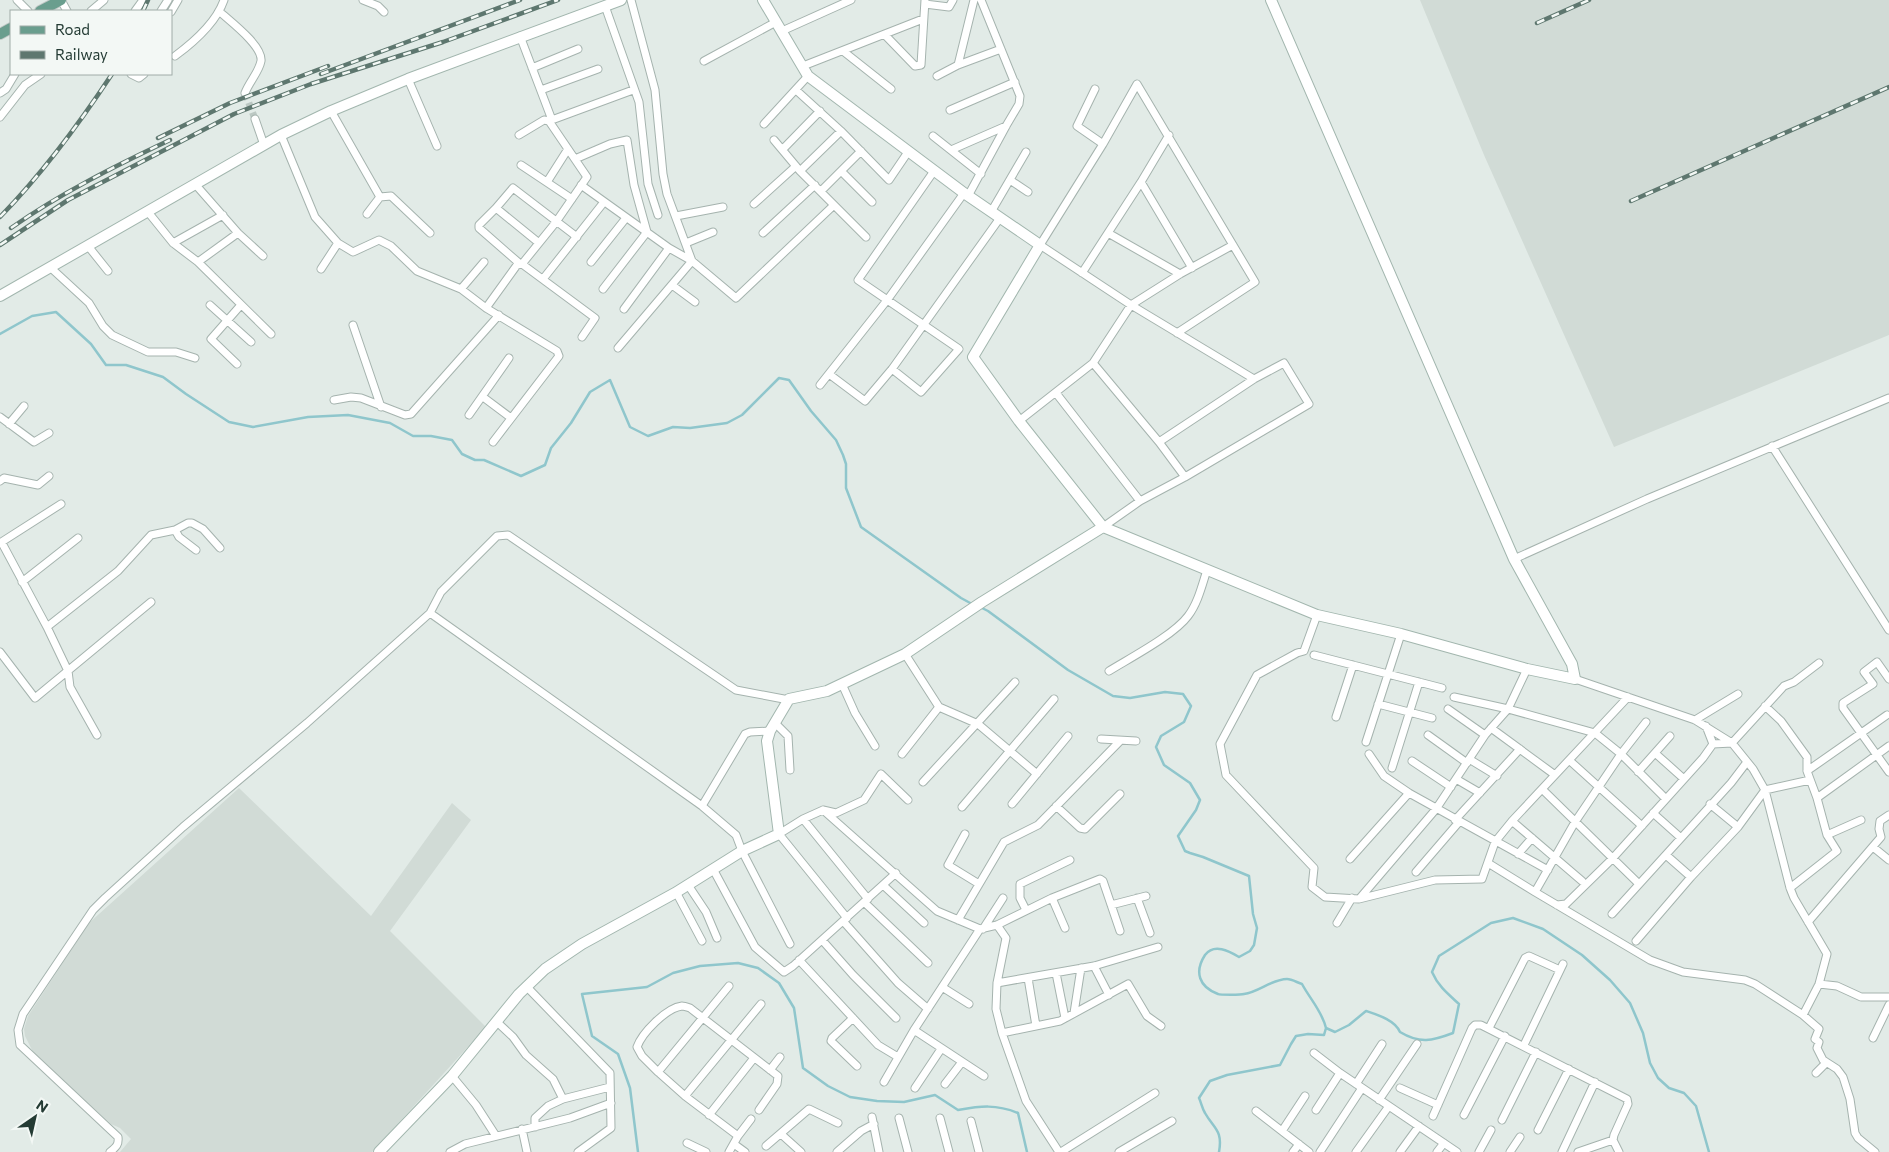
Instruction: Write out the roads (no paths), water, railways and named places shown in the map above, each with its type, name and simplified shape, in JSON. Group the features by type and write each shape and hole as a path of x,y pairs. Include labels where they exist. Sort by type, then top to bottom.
{"main road":[{"path":"54,9 61,0"}],"street":[{"path":"18,0 27,10"},
{"path":"92,10 104,0"},
{"path":"175,56 191,44 220,12 224,0"},
{"path":"363,0 378,6 384,12"},
{"path":"0,296 281,135 408,79 621,0"},
{"path":"631,0 655,90 663,174 667,194 692,261"},
{"path":"763,0 808,76 966,195 1131,305 1254,379"},
{"path":"704,62 779,27 851,0"},
{"path":"885,35 915,66 919,67 922,63 925,2 949,7 953,0"},
{"path":"958,65 974,0"},
{"path":"820,385 888,299 981,174 1006,126 1020,104 1020,96 1015,82 981,0"},
{"path":"1271,0 1514,560 1572,664 1574,679"},
{"path":"605,6 638,102 648,184 658,215"},
{"path":"220,12 255,45 260,54 258,68 245,93"},
{"path":"803,66 923,19"},
{"path":"486,308 556,222 587,177 551,120 520,36"},
{"path":"532,68 578,49"},
{"path":"937,76 958,65 1002,49"},
{"path":"843,51 891,88"},
{"path":"541,90 598,69"},
{"path":"0,93 6,89 14,75"},
{"path":"0,117 25,85 40,75"},
{"path":"764,124 808,76"},
{"path":"408,79 437,146"},
{"path":"950,110 1015,82"},
{"path":"1177,333 1255,282 1137,84 1103,144 973,358 1019,421 1103,527 1317,615 1400,634 1526,669 1574,679 1695,720 1732,743 1766,790 1790,888 1827,954 1818,984 1803,1015"},
{"path":"519,135 544,120 551,120 633,90"},
{"path":"796,90 841,131 889,180 908,152"},
{"path":"1095,90 1077,126 1103,144"},
{"path":"783,149 820,111"},
{"path":"331,112 380,197"},
{"path":"255,119 264,145"},
{"path":"951,150 1006,126"},
{"path":"754,204 841,131"},
{"path":"281,135 315,217 338,244 353,252 379,240 391,246 417,270 460,289 486,308 559,353 559,356 493,442"},
{"path":"1082,273 1141,182 1168,135"},
{"path":"933,136 981,174"},
{"path":"575,159 610,144 626,140 634,185 647,232"},
{"path":"774,140 798,168 866,237"},
{"path":"547,182 568,149"},
{"path":"821,191 861,151"},
{"path":"829,374 865,402 892,369 924,324 996,215 1010,180 1026,152"},
{"path":"522,165 572,199"},
{"path":"841,171 872,202"},
{"path":"892,369 921,392 959,349 858,280 934,172"},
{"path":"1010,180 1028,192"},
{"path":"1141,182 1192,268"},
{"path":"196,184 238,233 263,256"},
{"path":"581,185 669,248 692,261 736,298 834,205"},
{"path":"762,233 815,185"},
{"path":"577,237 513,188 479,225 479,228 521,264 594,318 582,337"},
{"path":"367,214 380,197 390,195 430,232"},
{"path":"543,279 604,202"},
{"path":"676,216 723,207"},
{"path":"496,208 539,243"},
{"path":"148,212 173,243 198,262 240,306 271,334"},
{"path":"173,243 223,215"},
{"path":"591,262 626,218"},
{"path":"603,289 647,232"},
{"path":"686,243 713,232"},
{"path":"198,262 238,233"},
{"path":"1108,233 1180,274"},
{"path":"321,270 338,244"},
{"path":"1019,421 1093,363 1131,305 1180,274 1233,245"},
{"path":"88,246 108,271"},
{"path":"624,309 669,248"},
{"path":"618,348 692,261"},
{"path":"460,289 484,262"},
{"path":"51,268 89,303 103,326 112,335 148,352 176,352 195,358"},
{"path":"672,285 695,302"},
{"path":"210,305 251,342"},
{"path":"237,364 211,339 240,306"},
{"path":"334,400 355,397 405,415 410,414 499,315"},
{"path":"353,325 381,407"},
{"path":"470,415 509,358"},
{"path":"1093,363 1159,442 1185,477"},
{"path":"110,1152 119,1142 115,1134 20,1045 18,1030 23,1014 93,910 183,827 307,723 430,613 441,592 497,536 508,536 736,690 789,700 827,691 905,654 982,602 1103,527 1140,500 1185,477 1309,404 1284,363 1254,379 1159,442"},
{"path":"1056,393 1140,500"},
{"path":"483,397 511,418"},
{"path":"1514,560 1772,446 1889,398"},
{"path":"9,424 24,406"},
{"path":"0,417 34,442 49,433"},
{"path":"1772,446 1889,630"},
{"path":"0,481 4,478 38,484 49,476"},
{"path":"61,504 1,543 47,627 68,671 70,687 97,735"},
{"path":"47,627 118,571 150,535 175,530 192,522 203,529 220,548"},
{"path":"175,530 179,537 196,550"},
{"path":"22,582 78,538"},
{"path":"1109,671 1182,623 1194,606 1207,570"},
{"path":"0,652 35,698 151,602"},
{"path":"430,613 702,806 736,836 790,944"},
{"path":"1317,615 1304,651 1257,675 1220,744 1226,775 1314,868 1312,886 1325,897 1356,898 1435,880 1482,879 1495,842 1512,820 1628,697"},
{"path":"1366,742 1400,634"},
{"path":"905,654 939,707 978,724 1037,774"},
{"path":"1314,655 1442,688"},
{"path":"1889,679 1877,662 1864,672 1873,684 1843,703 1843,708 1889,772"},
{"path":"1713,744 1732,743 1784,686 1794,682 1819,664"},
{"path":"1336,717 1354,666"},
{"path":"1337,923 1356,898 1436,809 1491,728 1508,709 1526,669"},
{"path":"923,782 1015,682"},
{"path":"1392,768 1419,682"},
{"path":"842,684 854,713 875,746"},
{"path":"1695,720 1738,694"},
{"path":"1454,697 1508,709 1595,733 1621,754 1666,799"},
{"path":"962,807 1054,699"},
{"path":"789,700 767,741 780,834 845,919 898,983 928,1009"},
{"path":"1378,704 1432,718"},
{"path":"1765,706 1781,721 1807,757 1807,771 1827,835 1837,851 1790,888"},
{"path":"902,754 939,707"},
{"path":"1448,709 1486,735"},
{"path":"1807,771 1887,715"},
{"path":"1703,716 1713,744"},
{"path":"1535,892 1575,822 1621,754 1646,722"},
{"path":"702,806 745,734 773,727 788,736 790,770"},
{"path":"1491,728 1555,775"},
{"path":"1012,804 1068,736"},
{"path":"1428,736 1468,761 1497,776"},
{"path":"1638,772 1670,736"},
{"path":"1101,739 1136,741"},
{"path":"958,920 1004,842 1038,825 1120,741"},
{"path":"1557,905 1566,904 1612,859 1703,758 1713,744"},
{"path":"1817,798 1889,746"},
{"path":"1416,872 1457,821 1520,749"},
{"path":"1655,753 1684,779"},
{"path":"1368,754 1384,776 1436,809 1548,870"},
{"path":"1569,760 1642,826"},
{"path":"1412,761 1451,787"},
{"path":"1612,914 1731,783 1747,762"},
{"path":"380,1152 452,1076 526,986 545,969 582,944 676,892 742,851 780,834 803,819 823,810 836,813 864,800 881,774 908,800"},
{"path":"1456,779 1480,794"},
{"path":"1636,941 1691,877 1738,827 1766,790 1810,780"},
{"path":"1542,789 1639,884"},
{"path":"1350,859 1409,792"},
{"path":"1056,806 1080,828 1085,829 1120,794"},
{"path":"1710,804 1738,827"},
{"path":"823,810 896,873 937,912 981,929 997,925 1052,898 1100,879 1103,881 1120,931"},
{"path":"1653,813 1681,838"},
{"path":"1808,922 1882,837 1879,829 1880,822 1889,815"},
{"path":"803,819 866,900 928,963"},
{"path":"1512,820 1582,881"},
{"path":"1827,835 1862,820"},
{"path":"965,834 948,865 979,884"},
{"path":"1518,854 1532,838"},
{"path":"1873,847 1889,860"},
{"path":"1666,855 1691,877"},
{"path":"1026,910 1020,898 1020,884 1070,860"},
{"path":"1488,864 1650,960 1683,972 1745,980 1755,984 1803,1015 1819,1029 1815,1038 1819,1042 1817,1048 1823,1060 1837,1069 1843,1077 1850,1099 1855,1134 1875,1152"},
{"path":"713,869 758,951 784,972 896,873"},
{"path":"688,884 706,912 717,938"},
{"path":"883,885 924,923"},
{"path":"676,892 702,941"},
{"path":"1111,905 1146,896"},
{"path":"884,1082 914,1030 1003,898"},
{"path":"1052,898 1066,928"},
{"path":"1137,898 1150,932"},
{"path":"997,925 1006,938 997,983 996,1009 1002,1033 1026,1100 1060,1152 1155,1093"},
{"path":"822,940 896,1018"},
{"path":"997,983 1094,966 1158,947"},
{"path":"1489,1028 1525,958 1529,956 1561,967 1524,1045"},
{"path":"799,960 878,1045 898,1057"},
{"path":"1094,966 1109,995"},
{"path":"1074,1013 1081,968"},
{"path":"1056,973 1065,1018"},
{"path":"1028,978 1036,1026"},
{"path":"1002,1033 1065,1018 1128,984 1147,1016 1161,1026"},
{"path":"1818,984 1837,986 1861,997 1889,997"},
{"path":"526,986 610,1073 611,1128 578,1152"},
{"path":"658,1072 729,986"},
{"path":"942,987 969,1004"},
{"path":"685,1096 761,1004"},
{"path":"1873,1038 1889,1005"},
{"path":"745,1152 736,1140 642,1056 637,1047 640,1040 665,1013 681,1006 690,1008 778,1076 779,1080 759,1110"},
{"path":"852,1018 832,1038 831,1042 857,1066"},
{"path":"497,1022 513,1037 526,1055 553,1079 563,1099"},
{"path":"1434,1116 1472,1028 1478,1024 1524,1045 1628,1101 1613,1140 1619,1152"},
{"path":"914,1030 984,1076"},
{"path":"1464,1115 1505,1036"},
{"path":"1320,1152 1382,1044"},
{"path":"1380,1100 1417,1044"},
{"path":"915,1088 941,1049"},
{"path":"1502,1120 1536,1052"},
{"path":"1314,1053 1340,1073 1457,1152"},
{"path":"770,1070 780,1057"},
{"path":"709,1115 754,1058"},
{"path":"945,1084 962,1062"},
{"path":"1816,1072 1826,1063"},
{"path":"1538,1130 1569,1069"},
{"path":"1316,1110 1340,1073"},
{"path":"452,1076 476,1104 496,1136"},
{"path":"1562,1152 1595,1082"},
{"path":"535,1127 534,1120 536,1116 548,1106 563,1099 610,1087"},
{"path":"1400,1088 1438,1105"},
{"path":"1282,1131 1305,1096"},
{"path":"450,1152 465,1144 570,1118 611,1103"},
{"path":"1356,1152 1389,1106"},
{"path":"766,1146 809,1109 838,1123"},
{"path":"1256,1111 1310,1152"},
{"path":"729,1152 751,1118"},
{"path":"899,1118 908,1152"},
{"path":"940,1118 949,1152"},
{"path":"837,1152 873,1121 879,1152"},
{"path":"972,1121 979,1152"},
{"path":"1119,1152 1172,1121"},
{"path":"1400,1152 1418,1126"},
{"path":"522,1129 527,1152"},
{"path":"1479,1152 1492,1130"},
{"path":"781,1134 800,1152"},
{"path":"1510,1152 1520,1137"},
{"path":"1578,1152 1613,1140"},
{"path":"687,1143 706,1152"},
{"path":"1438,1152 1444,1143"},
{"path":"1293,1152 1299,1144"}],"waterway":[{"path":"0,334 32,316 56,312 91,344 106,365 126,365 163,377 229,422 253,427 308,417 348,415 390,423 413,436 431,436 452,440 462,454 475,460 484,460 521,476 545,465 551,448 571,423 590,392 610,380 630,427 648,436 673,427 690,428 727,423 742,415 779,378 789,380 811,411 836,440 846,464 846,488 861,527 972,604"},
{"path":"980,607 1068,670 1113,696 1130,698 1165,692 1183,694 1191,706 1184,722 1161,736 1156,747 1164,765 1190,783 1200,800 1196,810 1178,836 1185,851 1249,876 1253,914 1257,928 1254,945 1250,951 1239,957 1222,949 1213,949 1205,955 1199,973 1206,987 1220,994 1242,994 1250,993 1276,981 1289,979 1302,984 1319,1011 1326,1028 1335,1032 1349,1025 1366,1011 1390,1021 1400,1032 1407,1036 1420,1040 1439,1038 1453,1033 1459,1004 1440,986 1434,977 1432,972 1439,956 1491,923 1513,918 1543,929 1582,955 1610,980 1630,1003 1643,1033 1650,1063 1658,1078 1669,1088 1684,1093 1696,1106 1709,1152"},
{"path":"638,1152 630,1088 618,1054 592,1036 582,994 647,987 673,973 700,966 738,963 758,968 779,983 794,1008 803,1068 828,1086 850,1097 877,1101 904,1102 935,1095 958,1110 988,1107 1010,1110 1018,1113 1027,1152"},
{"path":"1219,1152 1219,1134 1205,1113 1199,1098 1210,1081 1227,1075 1280,1065 1296,1036 1308,1034 1324,1035 1326,1028"}],"tunnel":[{"path":"245,93 255,119"}],"railway":[{"path":"143,10 148,0"},
{"path":"321,74 520,0"},
{"path":"0,245 68,200 234,114 311,84 443,42 558,0"},
{"path":"1537,23 1589,0"},
{"path":"158,138 230,103 328,66"},
{"path":"0,217 31,184 111,75"},
{"path":"1631,201 1889,87"},
{"path":"11,228 49,203 170,140"}]}
